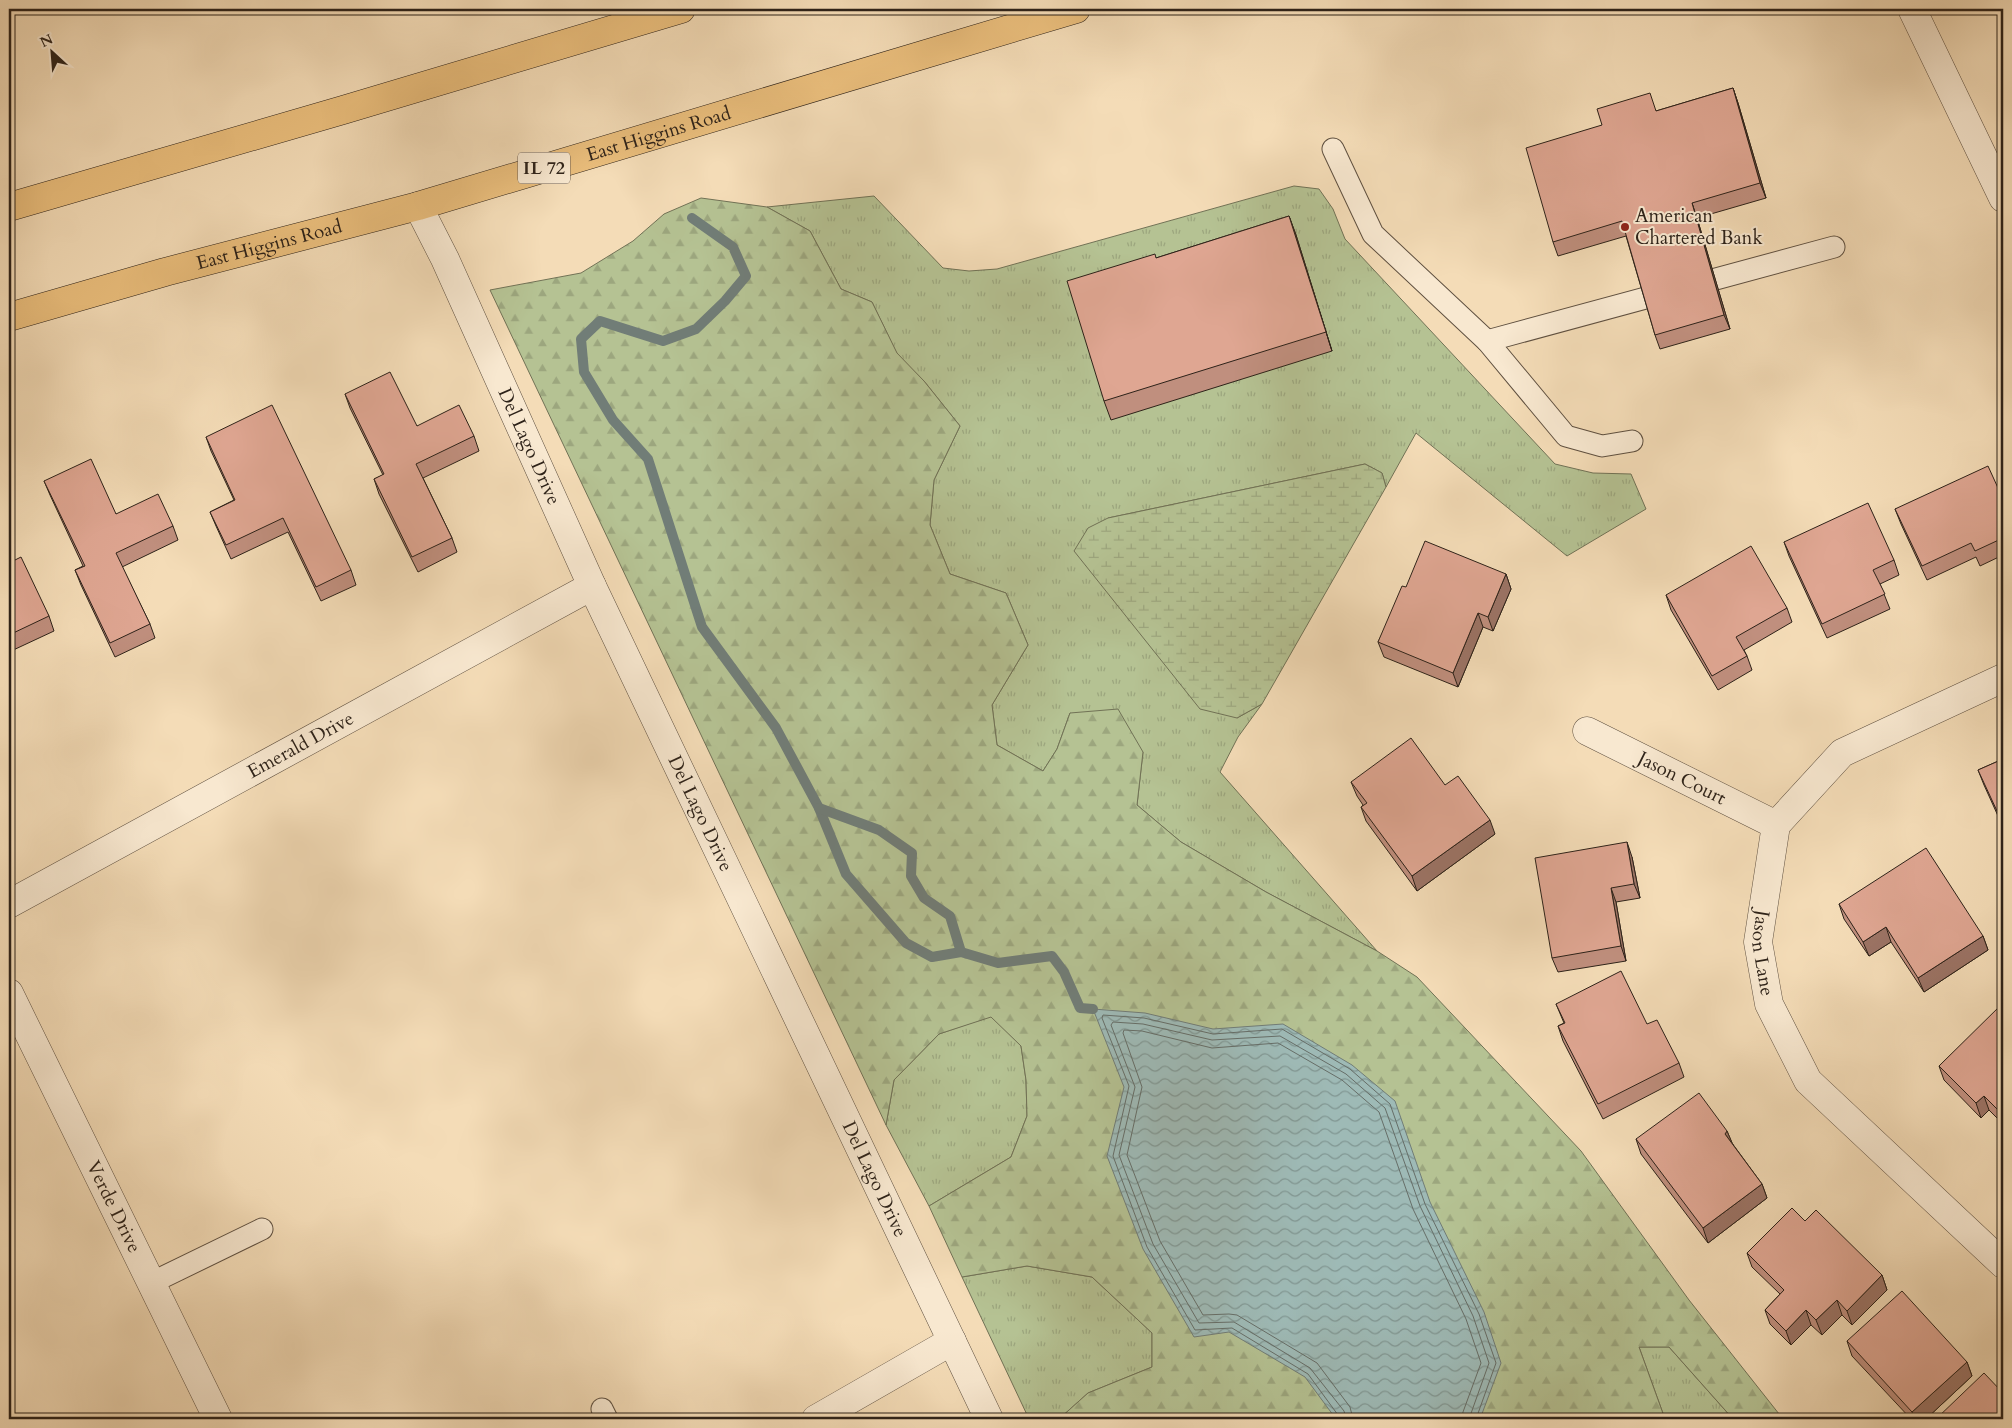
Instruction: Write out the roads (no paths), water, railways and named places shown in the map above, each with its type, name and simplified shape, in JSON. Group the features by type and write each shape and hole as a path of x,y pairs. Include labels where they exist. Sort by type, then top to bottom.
{"main road":[{"path":"9,207 334,113 681,9"},
{"name":"East Higgins Road","path":"9,317 165,272 418,206 1076,9"}],"street":[{"path":"1912,9 2003,198"},
{"name":"Del Lago Drive","path":"418,206 445,259 592,586 989,1419"},
{"name":"Emerald Drive","path":"9,904 592,586"},
{"path":"1776,826 1842,753 2003,678"},
{"name":"Jason Court","path":"1587,731 1776,826"},
{"name":"Jason Lane","path":"1776,826 1758,942 1768,1004 1808,1080 2003,1264"},
{"name":"Verde Drive","path":"9,993 218,1419"},
{"path":"816,1419 952,1341"}],"lane":[{"path":"1333,149 1373,234 1487,341 1566,436 1602,446 1632,441"},
{"path":"1487,341 1834,247"},
{"path":"151,1283 262,1229"}],"water":[{"path":"1093,1009 1145,1013 1213,1029 1283,1024 1352,1065 1395,1101 1430,1202 1484,1312 1501,1363 1480,1419 1336,1419 1305,1377 1229,1332 1194,1337 1143,1249 1107,1156 1124,1087"}],"waterway":[{"path":"692,218 733,247 746,276 725,301 696,329 663,341 600,321 581,339 584,372 613,420 648,459 702,627 776,728 819,808 846,874 906,943 932,957 961,952 998,963 1052,956 1064,972 1080,1008 1093,1009"},
{"path":"819,808 879,830 912,853 911,876 924,898 950,916 961,952"}],"place":[{"name":"American Chartered Bank","path":"1625,227"}]}
